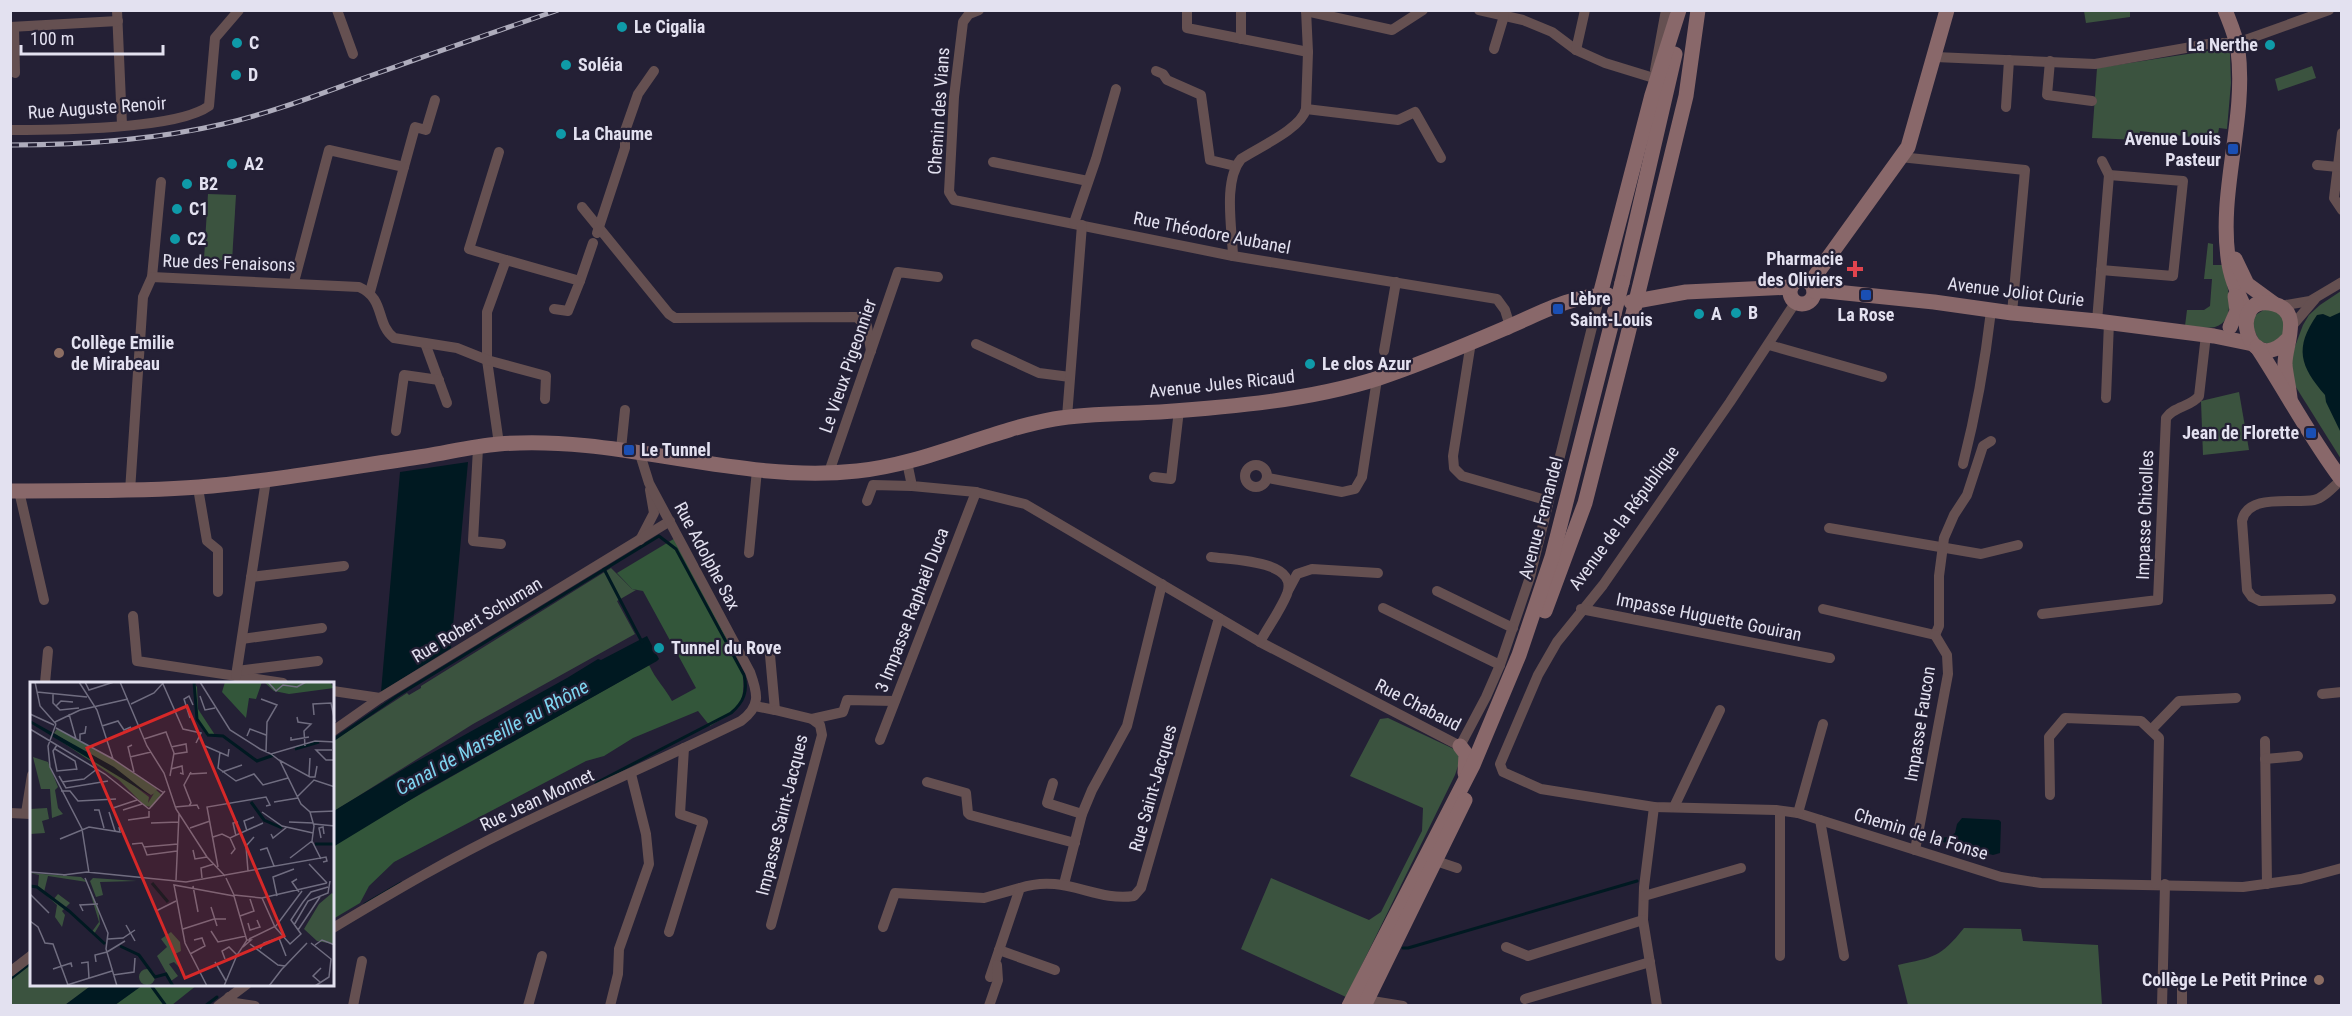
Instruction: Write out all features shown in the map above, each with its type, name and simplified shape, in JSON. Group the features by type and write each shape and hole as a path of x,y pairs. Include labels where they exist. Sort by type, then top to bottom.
{"street":[{"name":"Rue Auguste Renoir","path":"10,130 51,130 122,125 186,117 201,112 209,106 215,38 240,10"},
{"path":"337,10 353,54"},
{"name":"Chemin des Vians","path":"979,10 969,14 963,22 954,97 949,192 954,200 1078,224"},
{"path":"1187,10 1187,28 1308,52"},
{"path":"1241,10 1241,39"},
{"path":"1233,256 1230,187 1235,166 1241,159 1296,125 1304,117 1308,52 1306,11 1392,30 1423,10"},
{"path":"1479,10 1522,20 1552,32 1576,50 1605,63 1657,79"},
{"path":"1576,50 1585,10"},
{"path":"1657,79 1654,65 1666,10"},
{"path":"1620,299 1631,171 1679,10"},
{"name":"Avenue Fernandel","path":"1365,1003 1495,737 1532,644 1570,523 1685,10"},
{"name":"Avenue Fernandel","path":"1349,1005 1461,788 1497,711 1536,607 1564,514 1697,10"},
{"path":"1812,287 1797,281 1791,287 1790,295 1795,303 1804,304 1814,296 1812,287 1908,147 1947,10"},
{"path":"2225,10 2237,43 2239,86 2226,234 2237,311 2230,327"},
{"path":"1935,57 2095,64 2214,43 2237,43 2329,10"},
{"path":"1494,49 1502,14"},
{"path":"15,73 12,27 117,16 122,125"},
{"path":"2006,107 2009,60"},
{"path":"2050,61 2047,95 2092,100"},
{"path":"1156,71 1163,74 1167,80 1201,95 1210,160 1235,166"},
{"path":"554,309 568,311 625,148 625,131 638,94 654,72"},
{"path":"1067,417 1078,224 1088,181 1116,89"},
{"path":"435,99 426,130 415,127 370,292 378,303 388,333 394,338 457,348 487,360 546,376 545,399"},
{"path":"1306,109 1398,120 1415,112 1441,158"},
{"path":"2342,133 2334,198 2342,210"},
{"path":"294,282 329,150 404,166"},
{"path":"499,152 469,249 580,281"},
{"path":"1900,157 2025,170 2012,313"},
{"path":"2102,161 2109,175 2101,270 2106,398"},
{"path":"993,162 1088,181"},
{"path":"2317,165 2338,168"},
{"path":"2101,270 2173,276 2183,181 2109,175"},
{"path":"152,277 161,182"},
{"path":"582,207 596,235 675,318 856,317 867,326 871,351"},
{"name":"Rue Théodore Aubanel","path":"1078,224 1233,256 1497,299 1505,310 1510,326"},
{"path":"2226,234 2236,265 2247,284 2288,314 2290,332 2285,365 2290,398"},
{"path":"499,444 487,360 488,312 507,260"},
{"name":"Le Vieux Pigeonnier","path":"829,472 898,272 938,277"},
{"name":"Rue des Fenaisons","path":"130,490 143,297 152,277 294,282 359,287 370,292"},
{"path":"1384,351 1396,282"},
{"path":"2255,345 2269,350 2277,348 2315,299 2342,282"},
{"path":"2234,286 2247,317 2246,333 2341,480 2317,500 2255,504 2244,514 2242,521 2247,590 2252,597 2260,601 2331,599"},
{"name":"Avenue Jules Ricaud","path":"15,491 198,488 266,480 499,444 566,444 621,449 757,470 803,473 855,472 907,462 967,442 1051,419 1179,411 1311,394 1377,379 1510,326 1563,302 1714,290 1791,287"},
{"name":"Avenue Joliot Curie","path":"1812,287 1826,291 1934,302 1991,311 2210,335 2255,345"},
{"name":"Rue Chabaud","path":"867,501 873,485 976,492 1025,504 1260,642 1460,746 1486,697 1514,628 1538,548 1549,501 1620,299"},
{"path":"2210,335 2247,317 2258,306 2315,299"},
{"name":"Avenue de la République","path":"1500,764 1538,675 1557,642 1581,609 1603,585 1769,345 1795,303"},
{"path":"1963,464 1976,416 1991,311"},
{"name":"Impasse Chicolles","path":"2042,614 2158,600 2166,418 2170,412 2194,402 2199,396 2210,335"},
{"path":"1471,342 1453,456 1454,468 1462,476 1549,501"},
{"path":"425,343 447,403"},
{"path":"976,344 1039,373 1070,377"},
{"path":"1769,345 1882,377"},
{"path":"396,431 404,375 438,380"},
{"path":"1268,478 1342,492 1355,489 1362,477 1377,379"},
{"path":"621,449 625,410"},
{"path":"1154,477 1171,479 1179,411"},
{"path":"1823,609 1935,635 1939,626 1942,548 1948,527 1967,495 1983,446 1991,441"},
{"path":"478,447 473,541 501,544"},
{"name":"Rue Adolphe Sax","path":"639,451 648,483 750,672 757,691 755,706"},
{"path":"907,462 912,486"},
{"path":"749,553 757,470"},
{"path":"237,674 266,480"},
{"path":"639,540 654,513 648,483"},
{"path":"198,488 207,541 218,550 218,592"},
{"path":"15,491 44,600"},
{"name":"3 Impasse Raphaël Duca","path":"880,740 976,492"},
{"path":"654,513 668,517"},
{"name":"Rue Robert Schuman","path":"334,729 380,698 639,540 668,517"},
{"path":"1829,528 1981,554 2018,545"},
{"path":"1211,557 1266,565 1280,570 1287,578 1288,592"},
{"path":"251,577 344,566"},
{"path":"1260,642 1297,574 1312,569 1378,573"},
{"path":"1064,884 1082,814 1092,790 1127,726 1162,584"},
{"path":"1437,591 1514,628"},
{"path":"1383,608 1500,665"},
{"name":"Impasse Huguette Gouiran","path":"1581,609 1830,658"},
{"path":"134,616 137,661 237,674 278,682"},
{"name":"Rue Saint-Jacques","path":"883,927 895,893 984,898 1037,882 1064,884 1121,898 1134,896 1141,888 1219,618"},
{"path":"242,639 322,628"},
{"name":"Impasse Faucon","path":"1915,850 1948,674 1947,655 1935,635"},
{"path":"45,682 48,651"},
{"path":"755,706 775,710 770,655"},
{"path":"237,674 318,661"},
{"path":"334,690 380,698"},
{"path":"2322,694 2342,692"},
{"path":"2151,730 2179,701 2236,698"},
{"path":"812,719 843,712 847,699 894,701"},
{"name":"Rue Jean Monnet","path":"334,927 406,885 516,826 741,721 751,714 755,706"},
{"name":"Impasse Saint-Jacques","path":"771,925 822,735 820,724 812,719 775,710"},
{"path":"1674,807 1720,710"},
{"path":"2050,795 2049,737 2065,718 2142,721 2159,738 2162,1005"},
{"path":"1798,813 1823,724"},
{"path":"2265,741 2267,884"},
{"path":"1460,746 1464,750 1466,759 1461,788"},
{"path":"669,932 703,822 680,814 684,748"},
{"path":"2265,759 2298,756"},
{"name":"Chemin de la Fonse","path":"1500,764 1503,772 1541,789 1654,807 1798,813 2001,877 2041,883 2243,887 2301,879 2342,868"},
{"path":"610,1005 618,974 619,948 649,864 646,834 631,774"},
{"path":"927,782 966,793 970,815 1076,839"},
{"path":"1053,783 1047,803 1082,814"},
{"path":"1654,807 1643,920 1657,1005"},
{"path":"1780,811 1780,956"},
{"path":"10,813 29,813"},
{"path":"1820,820 1844,956"},
{"path":"1018,821 1076,839"},
{"path":"1436,861 1457,868"},
{"path":"1644,896 1741,868"},
{"path":"990,977 1020,888"},
{"path":"1506,947 1528,956 1643,920"},
{"path":"998,955 1055,970"},
{"path":"989,1005 998,980 998,955"},
{"path":"528,1005 542,956"},
{"path":"10,972 30,957"},
{"path":"353,1005 362,961"},
{"path":"1525,999 1650,962"},
{"path":"2182,980 2182,1005"},
{"path":"218,1005 244,986"},
{"path":"229,998 235,1003 255,1005"},
{"path":"1365,1003 1403,1005"}],"green space":[{"path":"2084,11 2130,11 2130,17 2086,23"},
{"path":"2220,49 2230,52 2231,83 2227,129 2219,128 2217,140 2140,131 2139,140 2092,138 2097,68"},
{"path":"2312,66 2316,78 2278,91 2275,79"},
{"path":"208,194 236,195 232,261 204,259"},
{"path":"2208,243 2213,244 2213,265 2223,265 2229,300 2227,317 2215,327 2185,326 2187,310 2204,310 2210,306 2212,279 2204,279"},
{"path":"2341,291 2341,459 2294,384 2291,357 2309,315"},
{"path":"2267,308 2283,315 2285,333 2271,344 2260,342 2250,322 2252,317"},
{"path":"2239,392 2249,450 2203,455 2201,401"},
{"path":"677,537 743,672 743,694 734,711 710,726 698,711 633,738 604,756 586,761 394,862 369,886 360,903 334,918 334,846 350,834 649,665 672,701 696,688 643,591 632,589 617,573"},
{"path":"611,568 632,589 636,590 617,601 635,634 473,724 334,811 334,740"},
{"path":"1388,718 1456,750 1460,760 1455,775 1346,997 1241,949 1271,878 1369,920 1381,912 1422,831 1423,808 1350,776 1380,719"},
{"path":"1964,928 2021,929 2023,941 2098,945 2102,1005 1908,1005 1898,965 1936,955 1949,945"},
{"path":"30,964 30,986 92,986 65,1005 11,1006 11,979"},
{"path":"140,986 196,986 172,1005 115,1005"}],"water":[{"path":"2342,312 2341,433 2325,395 2305,366 2303,347 2305,337 2317,315 2323,314 2330,317"},
{"path":"468,462 451,648 381,692 400,472"},
{"name":"Canal de Marseille au Rhône","path":"647,636 659,659 425,791 334,846 334,811 337,809 598,659 601,660"},
{"path":"1962,818 1999,820 2001,822 2000,853 1993,855 1939,841 1939,838 1955,833 1957,824"},
{"path":"90,986 142,986 115,1005 65,1005"}],"waterway":[{"path":"334,739 397,696 659,536 676,549 744,675 744,696 731,713 596,783"},
{"path":"604,569 642,642"},
{"path":"1403,948 1637,881"},
{"path":"365,904 401,883"},
{"path":"10,979 30,964"},
{"path":"151,986 166,1006"},
{"path":"205,1006 217,997"}],"railway":[{"path":"10,145 117,140 171,134 223,124 301,101 558,10"}],"place":[{"name":"Le Cigalia","path":"622,27"},
{"name":"C","path":"237,43"},
{"name":"La Nerthe","path":"2270,45"},
{"name":"Soléia","path":"566,65"},
{"name":"D","path":"236,75"},
{"name":"La Chaume","path":"561,134"},
{"name":"Avenue Louis Pasteur","path":"2233,149"},
{"name":"A2","path":"232,164"},
{"name":"B2","path":"187,184"},
{"name":"C1","path":"177,209"},
{"name":"C2","path":"175,239"},
{"name":"Pharmacie des Oliviers","path":"1855,269"},
{"name":"La Rose","path":"1866,295"},
{"name":"Lèbre Saint-Louis","path":"1558,309"},
{"name":"B","path":"1736,313"},
{"name":"A","path":"1699,314"},
{"name":"Collège Emilie de Mirabeau","path":"59,353"},
{"name":"Le clos Azur","path":"1310,364"},
{"name":"Jean de Florette","path":"2311,433"},
{"name":"Le Tunnel","path":"629,450"},
{"name":"Tunnel du Rove","path":"659,648"},
{"name":"Collège Le Petit Prince","path":"2319,980"}]}
